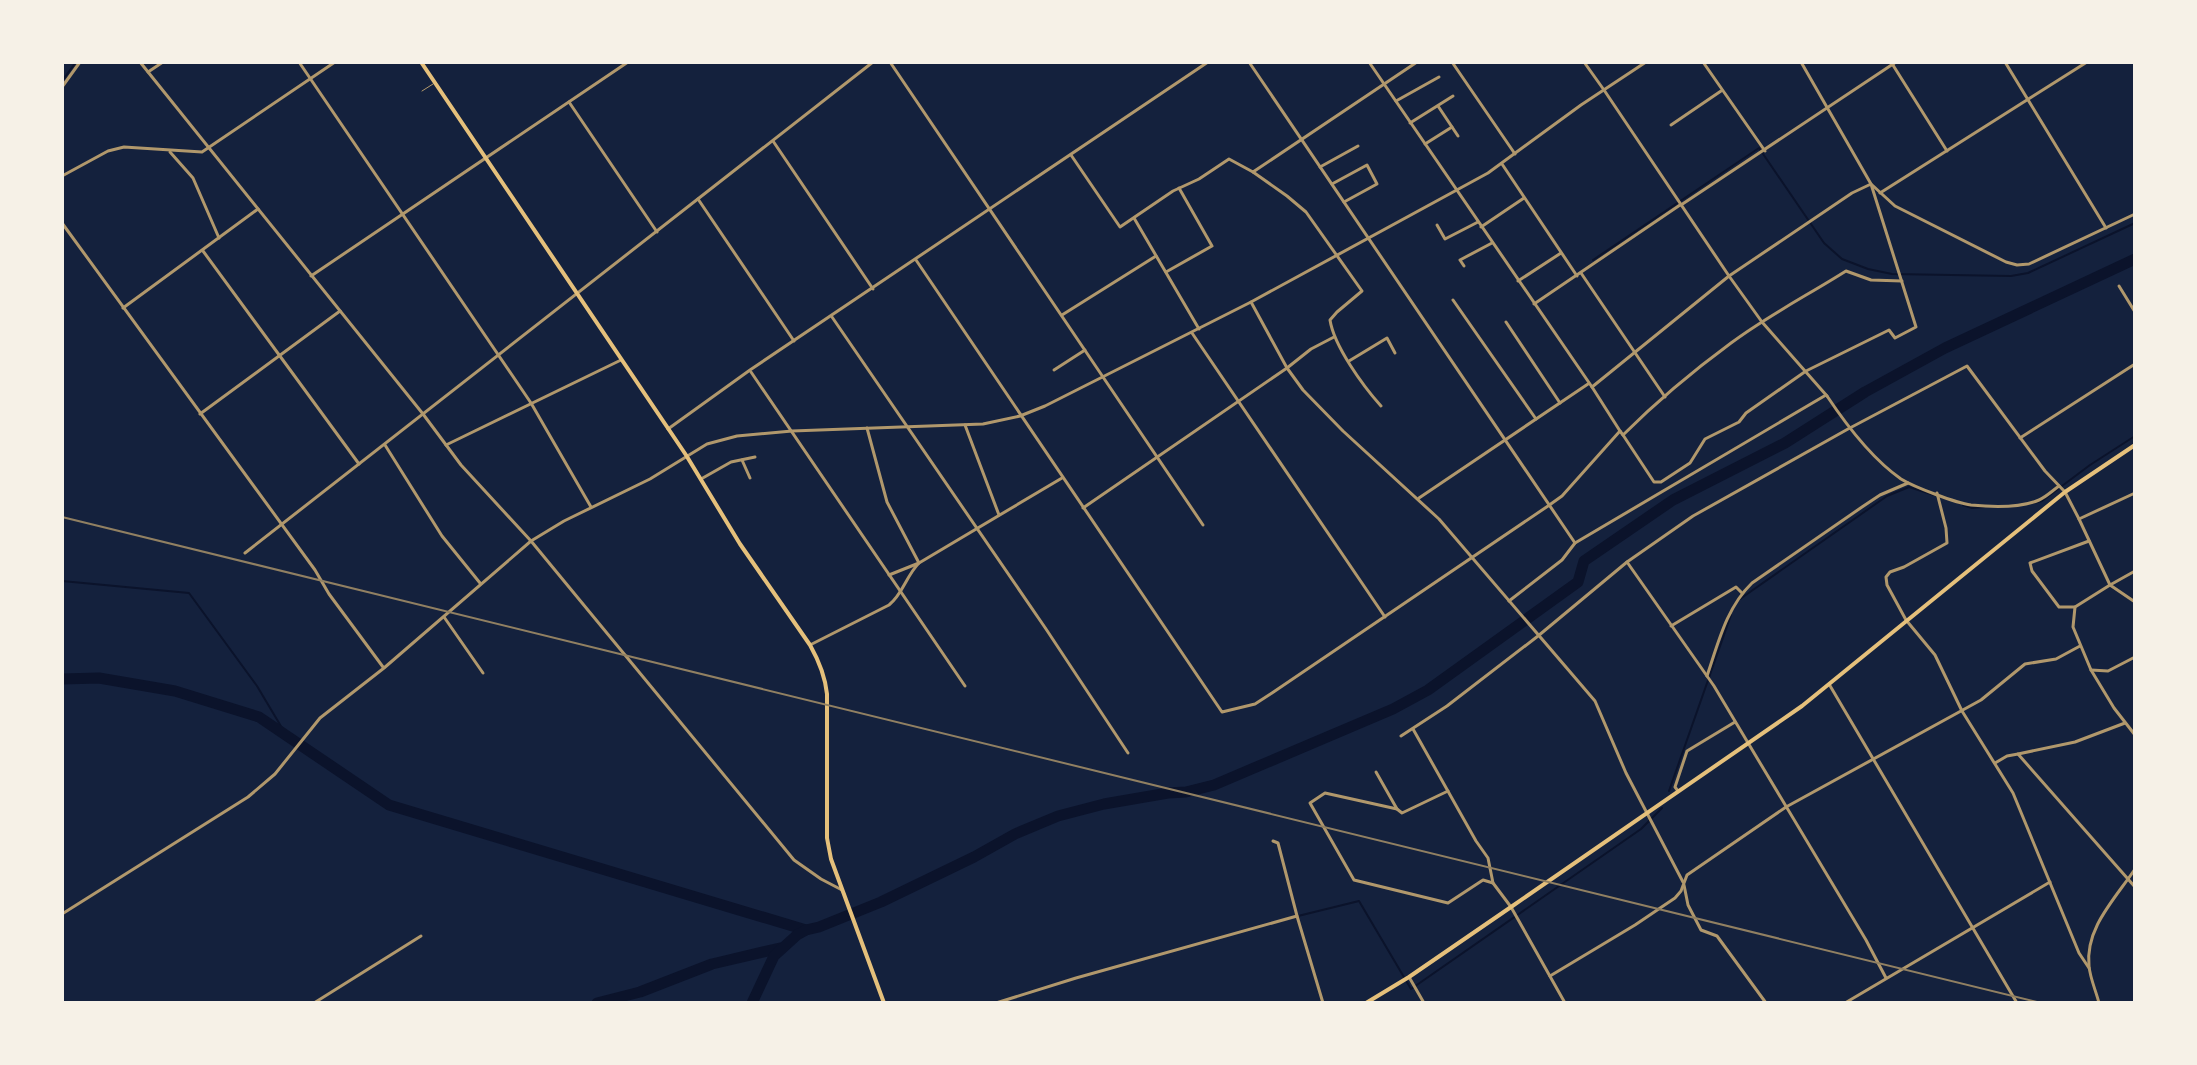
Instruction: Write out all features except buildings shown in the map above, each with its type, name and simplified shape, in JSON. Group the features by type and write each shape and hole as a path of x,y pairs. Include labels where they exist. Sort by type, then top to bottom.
{"main road":[{"path":"421,62 579,293 686,455 740,544 820,662 826,681 827,838 831,859 884,1003"},
{"path":"1366,1003 1649,817 1678,791 1829,684 2062,488 2135,445"}],"street":[{"path":"62,87 80,62"},
{"path":"140,62 461,465 531,541 794,860 842,890"},
{"path":"148,72 163,62"},
{"path":"299,62 531,403 592,508"},
{"path":"62,176 108,151 124,147 202,152 335,62"},
{"path":"311,276 628,62"},
{"path":"245,553 873,62"},
{"path":"890,62 1203,525"},
{"path":"668,429 750,370 1208,62"},
{"path":"1249,62 1575,543"},
{"path":"1369,62 1654,482 1661,482 1690,463 1705,439 1739,422 1746,413 1806,371 1889,330 1895,338 1916,327 1871,184 1801,62"},
{"path":"1253,172 1417,62"},
{"path":"1452,62 1515,154"},
{"path":"1584,62 1762,322 1827,396 1848,429 1899,477 1937,496 1967,504 2014,504 2042,499 2062,488"},
{"path":"62,914 248,797 275,774 320,718 384,668 531,541 556,525 650,479 686,455 718,440 755,434 983,424 1020,416 1045,406 1192,333 1456,191 1502,164 1646,62"},
{"path":"1703,62 1765,151"},
{"path":"2005,62 2106,228"},
{"path":"1880,193 2087,62"},
{"path":"1534,304 1893,63 1947,151"},
{"path":"1396,101 1439,77"},
{"path":"1671,125 1722,90"},
{"path":"1410,123 1453,96"},
{"path":"569,102 657,232"},
{"path":"1438,106 1458,136"},
{"path":"1425,144 1452,127"},
{"path":"773,141 873,289"},
{"path":"1320,167 1358,146"},
{"path":"169,150 193,178 219,238"},
{"path":"1071,155 1120,227 1229,159 1287,196 1306,212 1362,291 1330,320 1335,337 1349,361 1381,406"},
{"path":"1502,164 1561,253 1665,397"},
{"path":"1332,184 1367,165 1377,184 1344,202"},
{"path":"1871,184 1895,206 2017,265 2029,264 2135,214"},
{"path":"1419,498 1591,385 1729,276 1852,193 1871,184"},
{"path":"1166,272 1212,246 1179,188"},
{"path":"1437,225 1445,239 1480,224 1524,198"},
{"path":"698,199 794,341"},
{"path":"123,308 258,209"},
{"path":"1134,218 1199,329"},
{"path":"62,223 384,668"},
{"path":"1464,266 1460,260 1492,243"},
{"path":"203,251 359,464"},
{"path":"1518,281 1561,253"},
{"path":"1062,315 1156,256"},
{"path":"916,260 1222,712 1255,704 1562,496 1622,433 1732,342 1762,322 1846,271 1871,280 1902,281"},
{"path":"2119,286 2135,312"},
{"path":"1453,300 1536,419"},
{"path":"1251,302 1287,368 1303,390 1439,519 1595,701 1626,773 1683,882 1688,905 1701,930 1717,936 1766,1003"},
{"path":"200,414 340,311"},
{"path":"832,317 1128,753"},
{"path":"1506,322 1560,403"},
{"path":"1192,333 1385,617"},
{"path":"1083,508 1311,349 1335,337"},
{"path":"1349,361 1387,338 1395,353"},
{"path":"1054,370 1085,350"},
{"path":"446,445 621,360"},
{"path":"2020,438 2135,364"},
{"path":"1401,736 1627,562 1693,516 1967,366 2045,471 2062,488 2110,585 2135,602"},
{"path":"750,370 965,686"},
{"path":"1510,602 1562,560 1575,543 1827,396"},
{"path":"964,424 999,515"},
{"path":"867,428 887,502 919,563"},
{"path":"385,444 442,536 480,583"},
{"path":"701,479 731,462 755,457"},
{"path":"742,460 750,478"},
{"path":"889,575 919,563 1062,478"},
{"path":"1707,676 1734,604 1752,583 1880,495 1908,483"},
{"path":"2079,519 2135,493"},
{"path":"1937,496 1947,543 1890,572 1886,577 1892,597 1906,620 1935,655 1962,711 2013,793 2079,953 2089,968 2099,1003"},
{"path":"2089,541 2030,563 2032,571 2059,607 2075,607 2135,571"},
{"path":"1627,562 1707,676 1886,978"},
{"path":"810,645 897,599 910,573 919,563"},
{"path":"1671,626 1736,587 1742,593"},
{"path":"2075,607 2073,627 2091,670 2135,735"},
{"path":"444,616 483,673"},
{"path":"1550,976 1675,898 1687,875 1786,807 1962,711 1994,691 2025,664 2056,659 2080,646"},
{"path":"2091,670 2108,671 2135,657"},
{"path":"1829,684 2017,1003"},
{"path":"1678,791 1675,787 1687,751 1735,722"},
{"path":"1995,763 2007,756 2075,742 2125,723"},
{"path":"1413,729 1488,858 1493,883 1511,907 1565,1003"},
{"path":"2018,754 2135,887"},
{"path":"1376,772 1402,813 1448,791"},
{"path":"1397,809 1325,793 1310,803 1354,880 1448,903 1483,880 1493,883"},
{"path":"1273,841 1278,843 1323,1003"},
{"path":"2089,968 2090,941 2097,923 2135,869"},
{"path":"1845,1003 2050,882"},
{"path":"996,1003 1297,916"},
{"path":"314,1003 421,936"},
{"path":"1409,977 1424,1003"}],"lane":[{"path":"422,91 435,82"}],"waterway":[{"path":"62,81 76,62"},
{"path":"1593,260 1759,148 1824,243 1842,259 1892,274 2011,276 2028,273 2135,223"},
{"path":"752,1003 774,956 797,935 881,902 1015,834 1058,816 1104,804 1214,785 1393,709 1428,690 1578,582 1584,561 1673,500 1785,443 1865,392 1945,348 2135,259"},
{"path":"2034,503 2042,501 2135,436"},
{"path":"1740,599 1887,496 1909,487 1934,495"},
{"path":"1963,505 1984,507"},
{"path":"62,581 189,593 257,686 285,733"},
{"path":"1669,791 1731,615"},
{"path":"62,679 99,678 175,691 259,717 389,805 806,930"},
{"path":"1298,916 1359,901 1411,989 1641,829 1662,808"},
{"path":"597,1003 640,992 712,964 780,948"}],"railway":[{"path":"62,517 2041,1003"}]}
